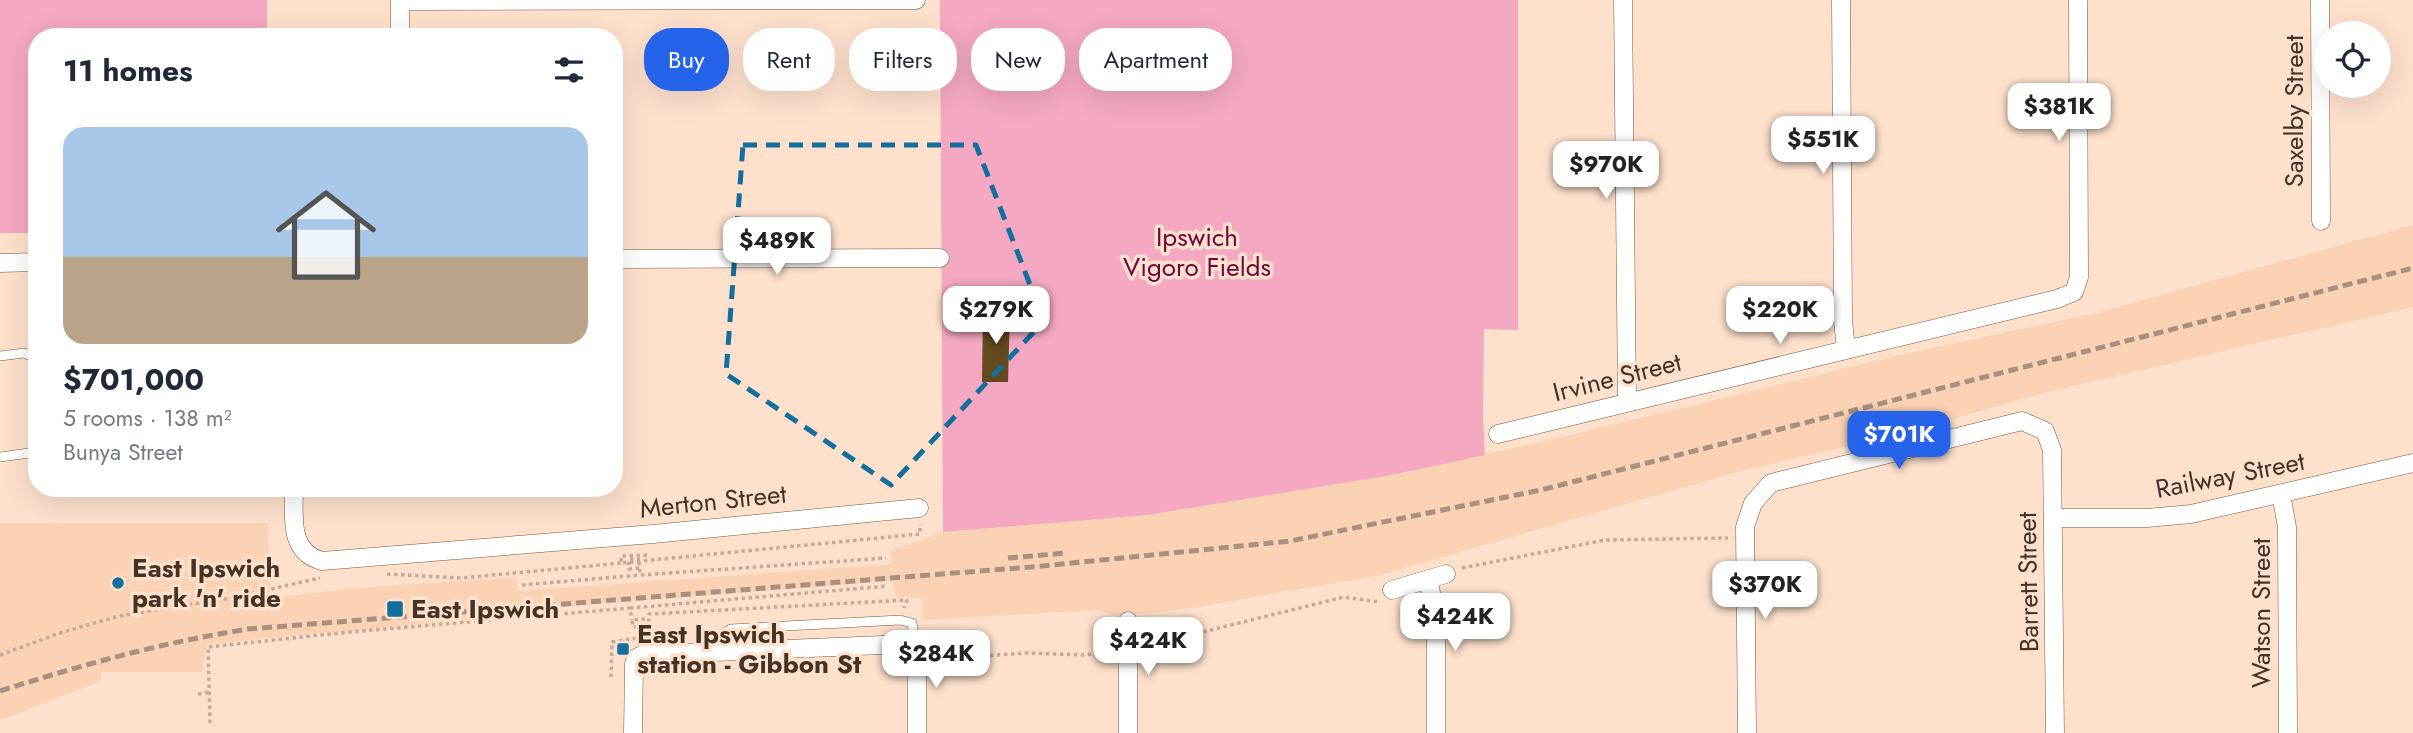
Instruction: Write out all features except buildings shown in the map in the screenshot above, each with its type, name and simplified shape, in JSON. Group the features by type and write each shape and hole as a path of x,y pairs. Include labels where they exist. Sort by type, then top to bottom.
{"street":[{"path":"400,28 400,1 916,0"},
{"path":"1623,0 1627,401"},
{"path":"1841,0 1843,320 1846,350"},
{"name":"Irvine Street","path":"1498,434 2057,299 2074,292 2079,277 2078,0"},
{"name":"Saxelby Street","path":"2320,0 2321,221"},
{"path":"623,259 940,258"},
{"path":"0,262 28,262"},
{"name":"Barrett Street","path":"1745,538 1745,527 1753,503 1772,483 2022,421 2045,432 2052,450 2055,733"},
{"name":"Railway Street","path":"2054,519 2190,514 2413,463"},
{"name":"Watson Street","path":"2281,494 2287,527 2288,733"},
{"name":"Merton Street","path":"294,497 294,530 298,543 305,552 322,561 653,534 919,508"},
{"path":"1745,538 1747,733"},
{"path":"1393,599 1428,580 1452,573"},
{"path":"1428,580 1436,614 1436,733"},
{"path":"1128,621 1128,733"},
{"path":"633,733 634,664 636,658 642,655 907,644 916,650 917,733"}],"lane":[{"path":"0,356 28,355"},
{"path":"0,457 28,453"},
{"path":"708,653 720,635 731,629 900,620 912,623 916,650"}],"path":[{"path":"381,574 461,578 920,534 919,508"},
{"path":"1452,573 1605,540 1745,538"},
{"path":"621,564 621,556 647,555"},
{"path":"522,585 886,558"},
{"path":"639,568 629,569 629,559 640,561"},
{"path":"640,561 640,575"},
{"path":"0,655 118,616 231,597 327,576"},
{"path":"210,723 208,647 350,632 888,586"},
{"path":"1140,648 1344,597 1393,599 1407,606 1416,603"},
{"path":"649,614 907,600 900,620"},
{"path":"630,608 633,627 650,625"},
{"path":"632,620 645,619"},
{"path":"932,659 1027,653 1084,655 1111,652"},
{"path":"198,694 210,692"}],"highlighted area":[{"path":"743,145 976,145 1044,321 891,485 726,374"}],"shaded area":[{"path":"2413,225 2413,307 2052,391 1887,437 1737,472 1377,576 1173,611 1115,615 1099,610 923,620 921,598 896,597 893,581 518,610 518,615 207,644 202,672 101,672 101,681 0,720 0,523 268,523 270,598 356,588 517,577 518,591 892,564 890,551 943,532 1148,515 1392,475 1550,440 1900,355 2096,313"}],"green space":[{"path":"0,0 267,0 267,28 28,28 28,233 0,233"},
{"name":"Ipswich Vigoro Fields","path":"940,0 1518,0 1518,330 1484,329 1485,455 1392,475 1148,515 943,532 941,91 957,91 957,28 940,28"}],"railway":[{"path":"0,691 123,655 248,629 1043,566 1290,541 1541,490 2413,268"},
{"path":"1008,558 1067,553"}],"place":[{"name":"East Ipswich park 'n' ride","path":"118,583"},
{"name":"East Ipswich","path":"395,609"},
{"name":"East Ipswich station - Gibbon St","path":"623,649"}]}
